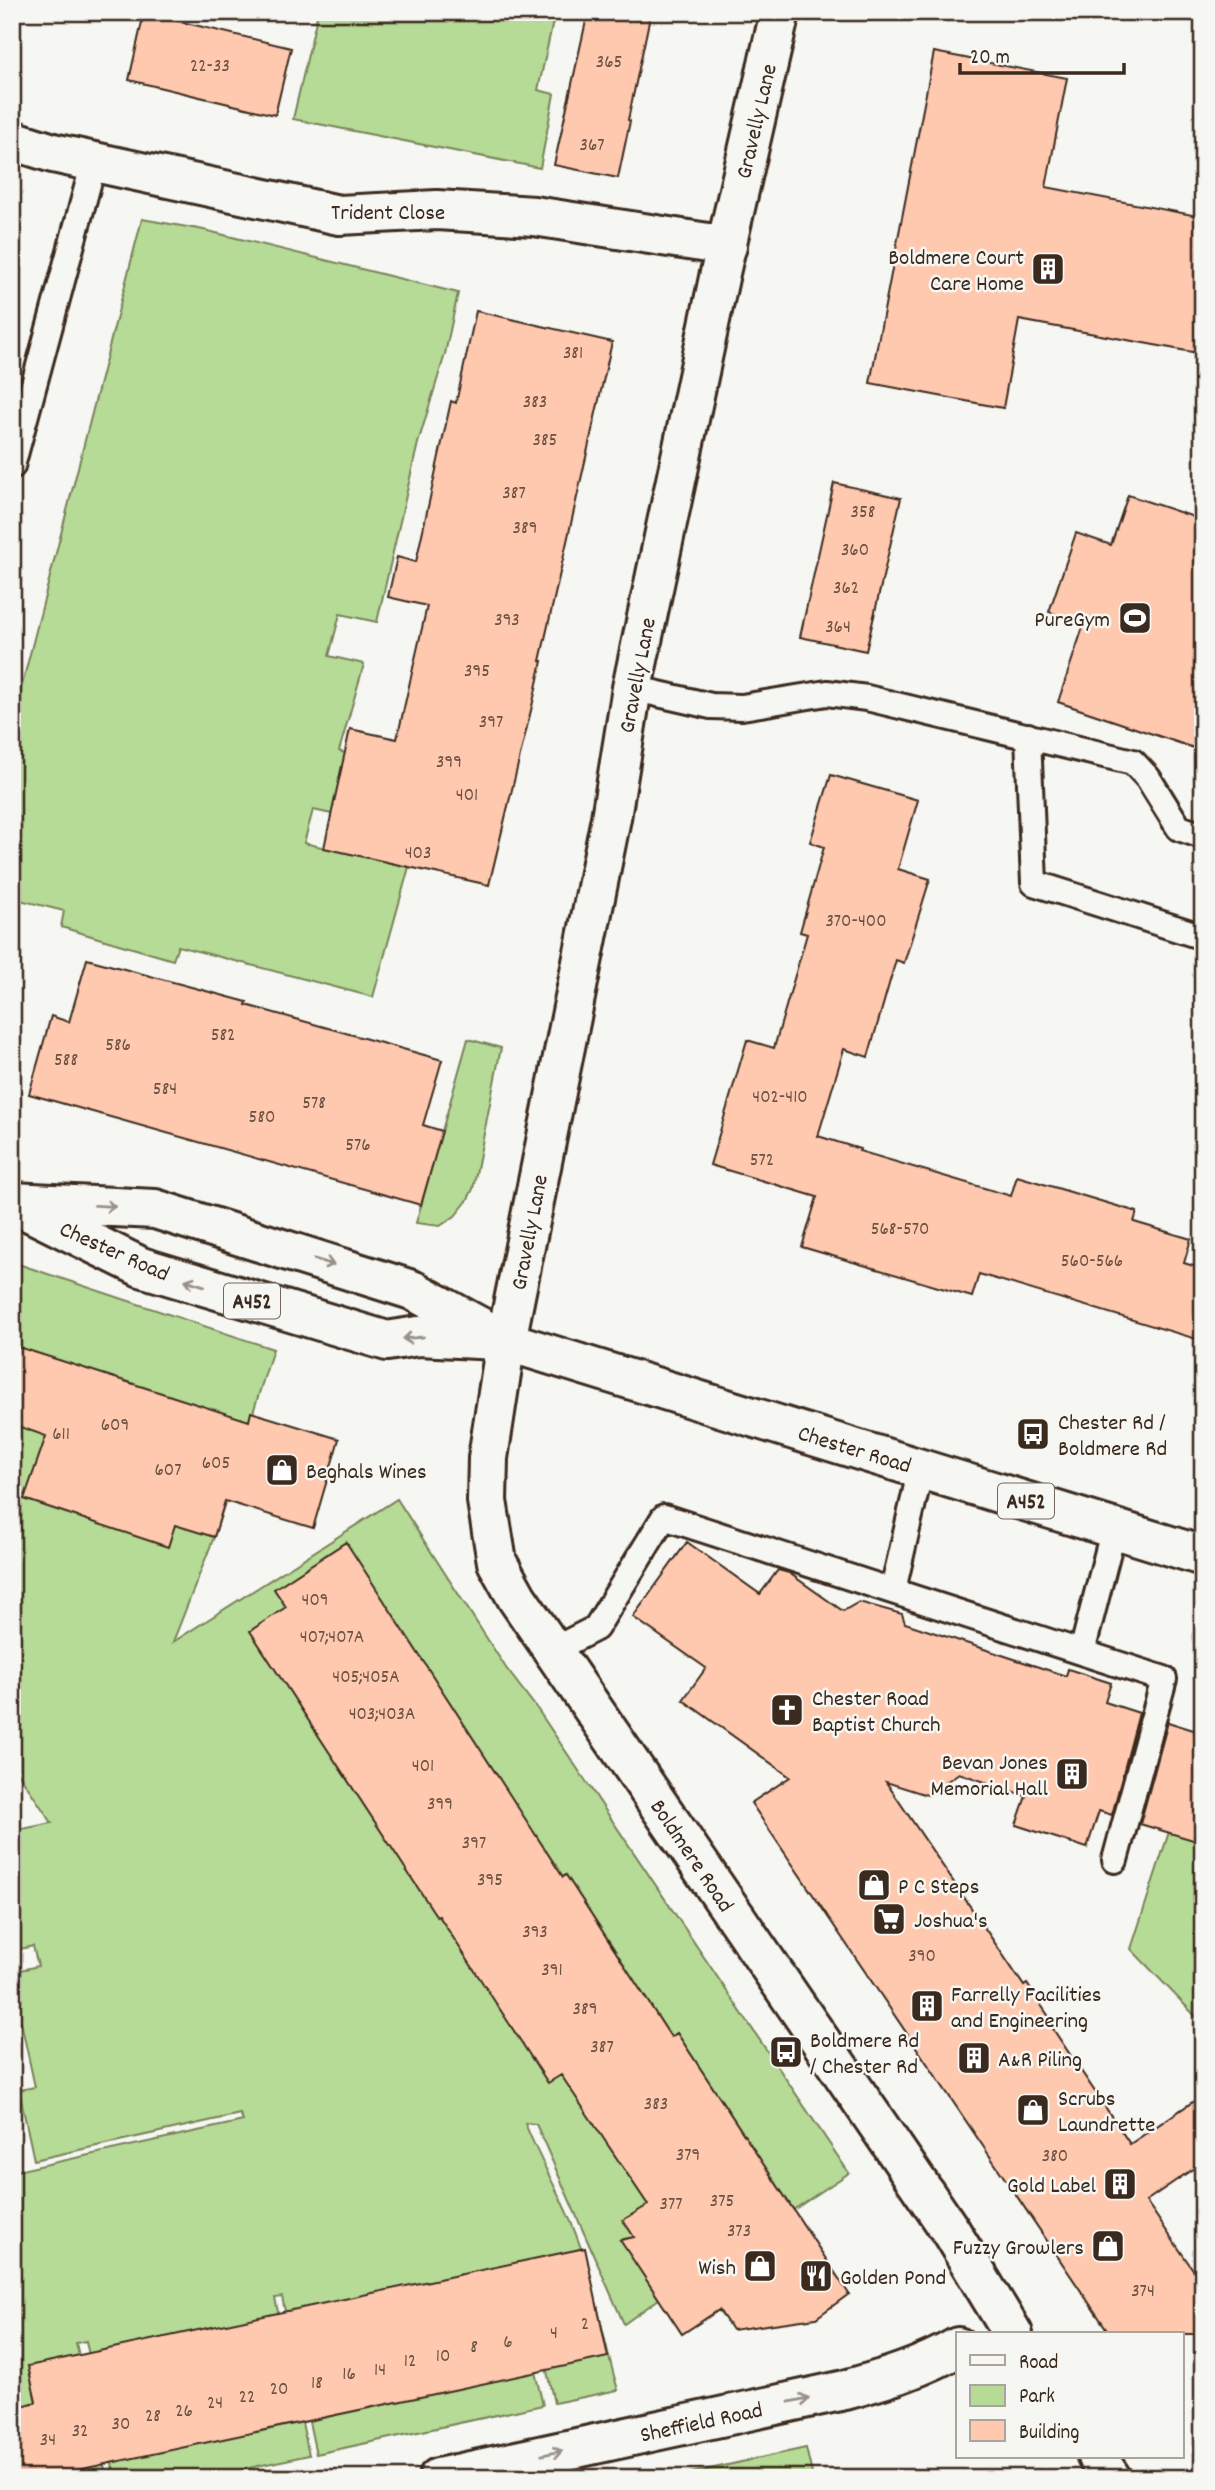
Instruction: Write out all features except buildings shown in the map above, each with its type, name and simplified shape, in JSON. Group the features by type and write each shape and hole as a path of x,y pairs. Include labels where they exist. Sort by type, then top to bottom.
{"main road":[{"name":"Gravelly Lane","path":"506,1341 611,818 632,688 780,12"},
{"name":"Trident Close","path":"12,140 53,153 339,215 437,210 534,216 727,246"},
{"name":"Chester Road","path":"12,1202 141,1267 387,1341 418,1336 506,1341"},
{"name":"Chester Road","path":"12,1202 155,1209 412,1290 506,1341 1203,1556"},
{"name":"Boldmere Road","path":"506,1341 488,1458 487,1501 497,1562 517,1598 950,2230 998,2329"},
{"name":"Sheffield Road","path":"438,2478 845,2390 900,2374 956,2348"},
{"path":"1098,2458 1111,2478"}],"lane":[{"path":"12,466 94,162"},
{"path":"632,688 711,706 742,707 827,693 867,698 1133,762 1148,778 1179,828 1203,836"},
{"path":"1028,736 1034,883 1203,937"},
{"path":"892,1590 921,1468"},
{"path":"553,1650 596,1628 664,1517 1164,1679 1115,1860"},
{"path":"1082,1652 1114,1528"}],"green space":[{"path":"318,12 555,12 538,90 554,94 540,168 293,119"},
{"path":"142,219 204,230 458,293 445,354 418,443 377,622 340,614 329,656 364,664 339,751 345,753 416,832 313,810 304,843 409,867 373,997 178,946 173,960 61,927 64,911 12,898 12,724"},
{"path":"468,1039 501,1048 473,1189 455,1216 440,1226 416,1223"},
{"path":"12,1262 273,1349 214,1537 173,1642 397,1499 506,1668 538,1710 849,2173 624,2324 536,2124 525,2123 578,2240 618,2390 554,2403 531,2299 535,2372 543,2405 316,2454 282,2297 275,2298 309,2455 202,2478 115,2478 86,2341 76,2343 107,2478 39,2478 24,2406 15,2398 12,2478 12,2172 243,2121 240,2114 34,2160 19,2090 35,2087 21,2022 12,2024 12,1972 38,1966 33,1946 12,1951 12,1831 52,1823 12,1764"},
{"path":"1203,1727 1203,2024 1131,1949"},
{"path":"806,2448 813,2478 668,2478"}],"place":[{"name":"Boldmere Court Care Home","path":"1048,269"},
{"name":"PureGym","path":"1135,618"},
{"name":"Chester Rd / Boldmere Rd","path":"1033,1434"},
{"name":"Beghals Wines","path":"282,1470"},
{"name":"Chester Road Baptist Church","path":"787,1710"},
{"name":"Bevan Jones Memorial Hall","path":"1072,1774"},
{"name":"P C Steps","path":"874,1885"},
{"name":"Joshua's","path":"889,1919"},
{"name":"Farrelly Facilities and Engineering","path":"927,2006"},
{"name":"Boldmere Rd / Chester Rd","path":"786,2052"},
{"name":"A&R Piling","path":"974,2058"},
{"name":"Scrubs Laundrette","path":"1033,2110"},
{"name":"Gold Label","path":"1120,2184"},
{"name":"Fuzzy Growlers","path":"1108,2246"},
{"name":"Wish","path":"760,2266"},
{"name":"Golden Pond","path":"816,2276"}]}
